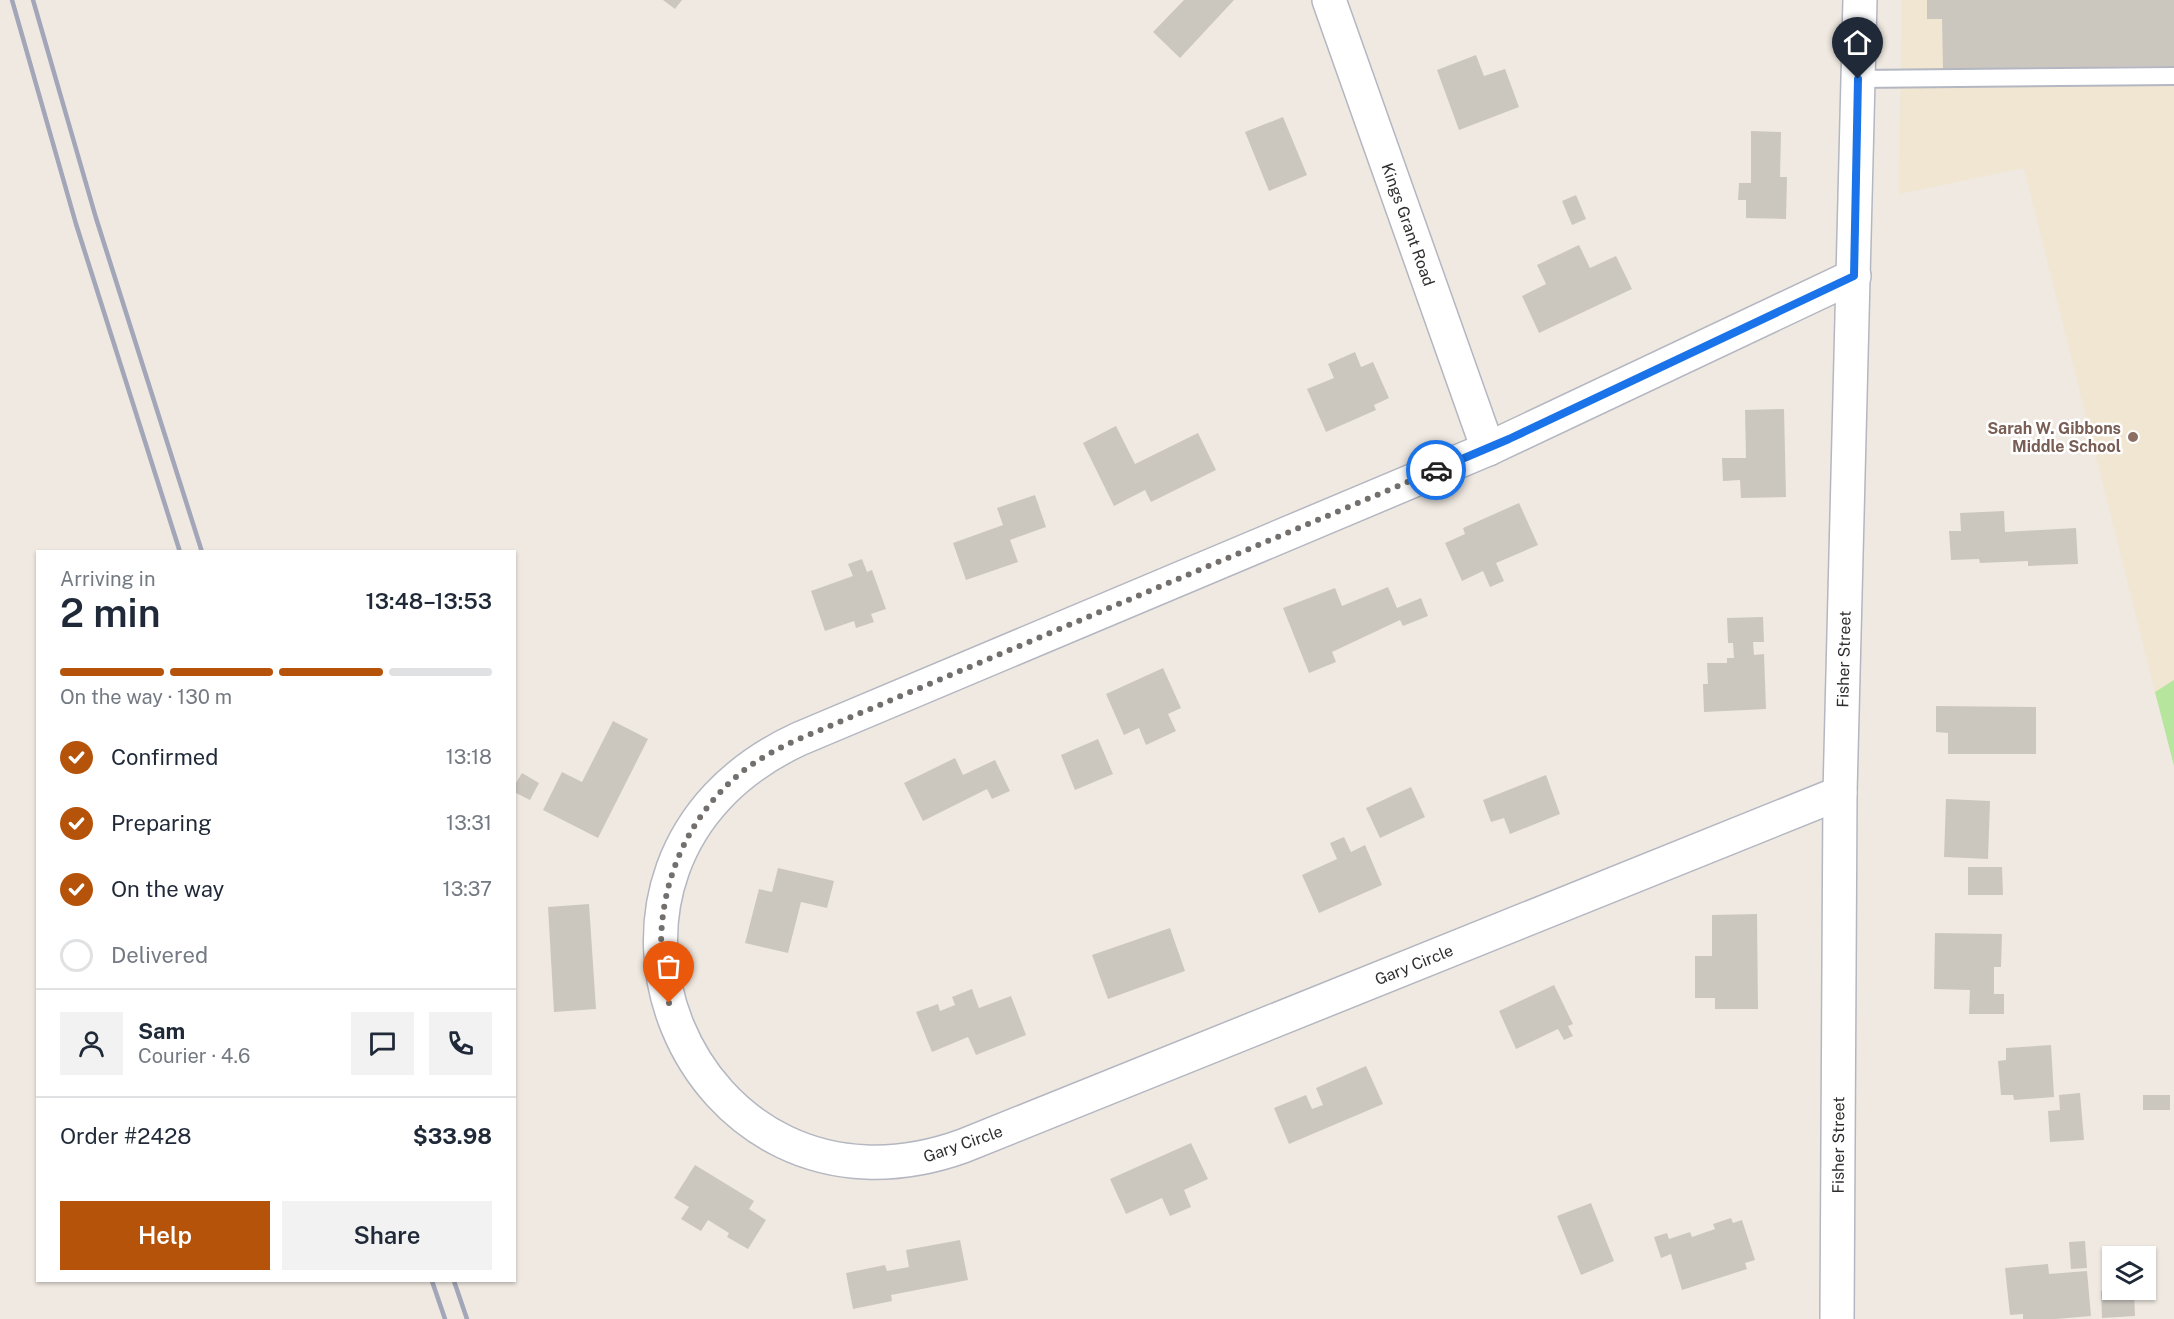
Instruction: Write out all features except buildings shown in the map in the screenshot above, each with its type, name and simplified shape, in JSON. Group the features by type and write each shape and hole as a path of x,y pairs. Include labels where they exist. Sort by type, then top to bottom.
{"street":[{"name":"Kings Grant Road","path":"1329,0 1488,449"},
{"name":"Fisher Street","path":"1837,1319 1840,794 1860,0"},
{"name":"Gary Circle","path":"1840,794 963,1146 932,1156 901,1162 869,1163 837,1159 806,1150 776,1137 749,1120 725,1099 704,1075 680,1034 669,1003 662,971 661,923 671,876 683,846 719,793 743,771 770,754 799,739 1488,449 1854,276"}],"lane":[{"path":"1858,79 2174,76"}],"shaded area":[{"name":"Sarah W. Gibbons Middle School","path":"1902,0 2174,0 2174,680 2155,692 2024,168 1899,194"}],"green space":[{"path":"2174,680 2174,766 2155,692"}],"railway":[{"path":"12,0 76,224 179,550"},
{"path":"33,0 96,218 201,550"},
{"path":"432,1282 445,1319"},
{"path":"454,1282 467,1319"}],"way so far":[{"path":"669,1003 664,987 660,955 661,923 666,891 676,861 699,818 719,793 743,771 799,739 1436,470"}],"place":[{"name":"Sarah W. Gibbons Middle School","path":"2133,437"}],"route":[{"path":"1436,470 1488,449 1854,276 1858,79"}]}
